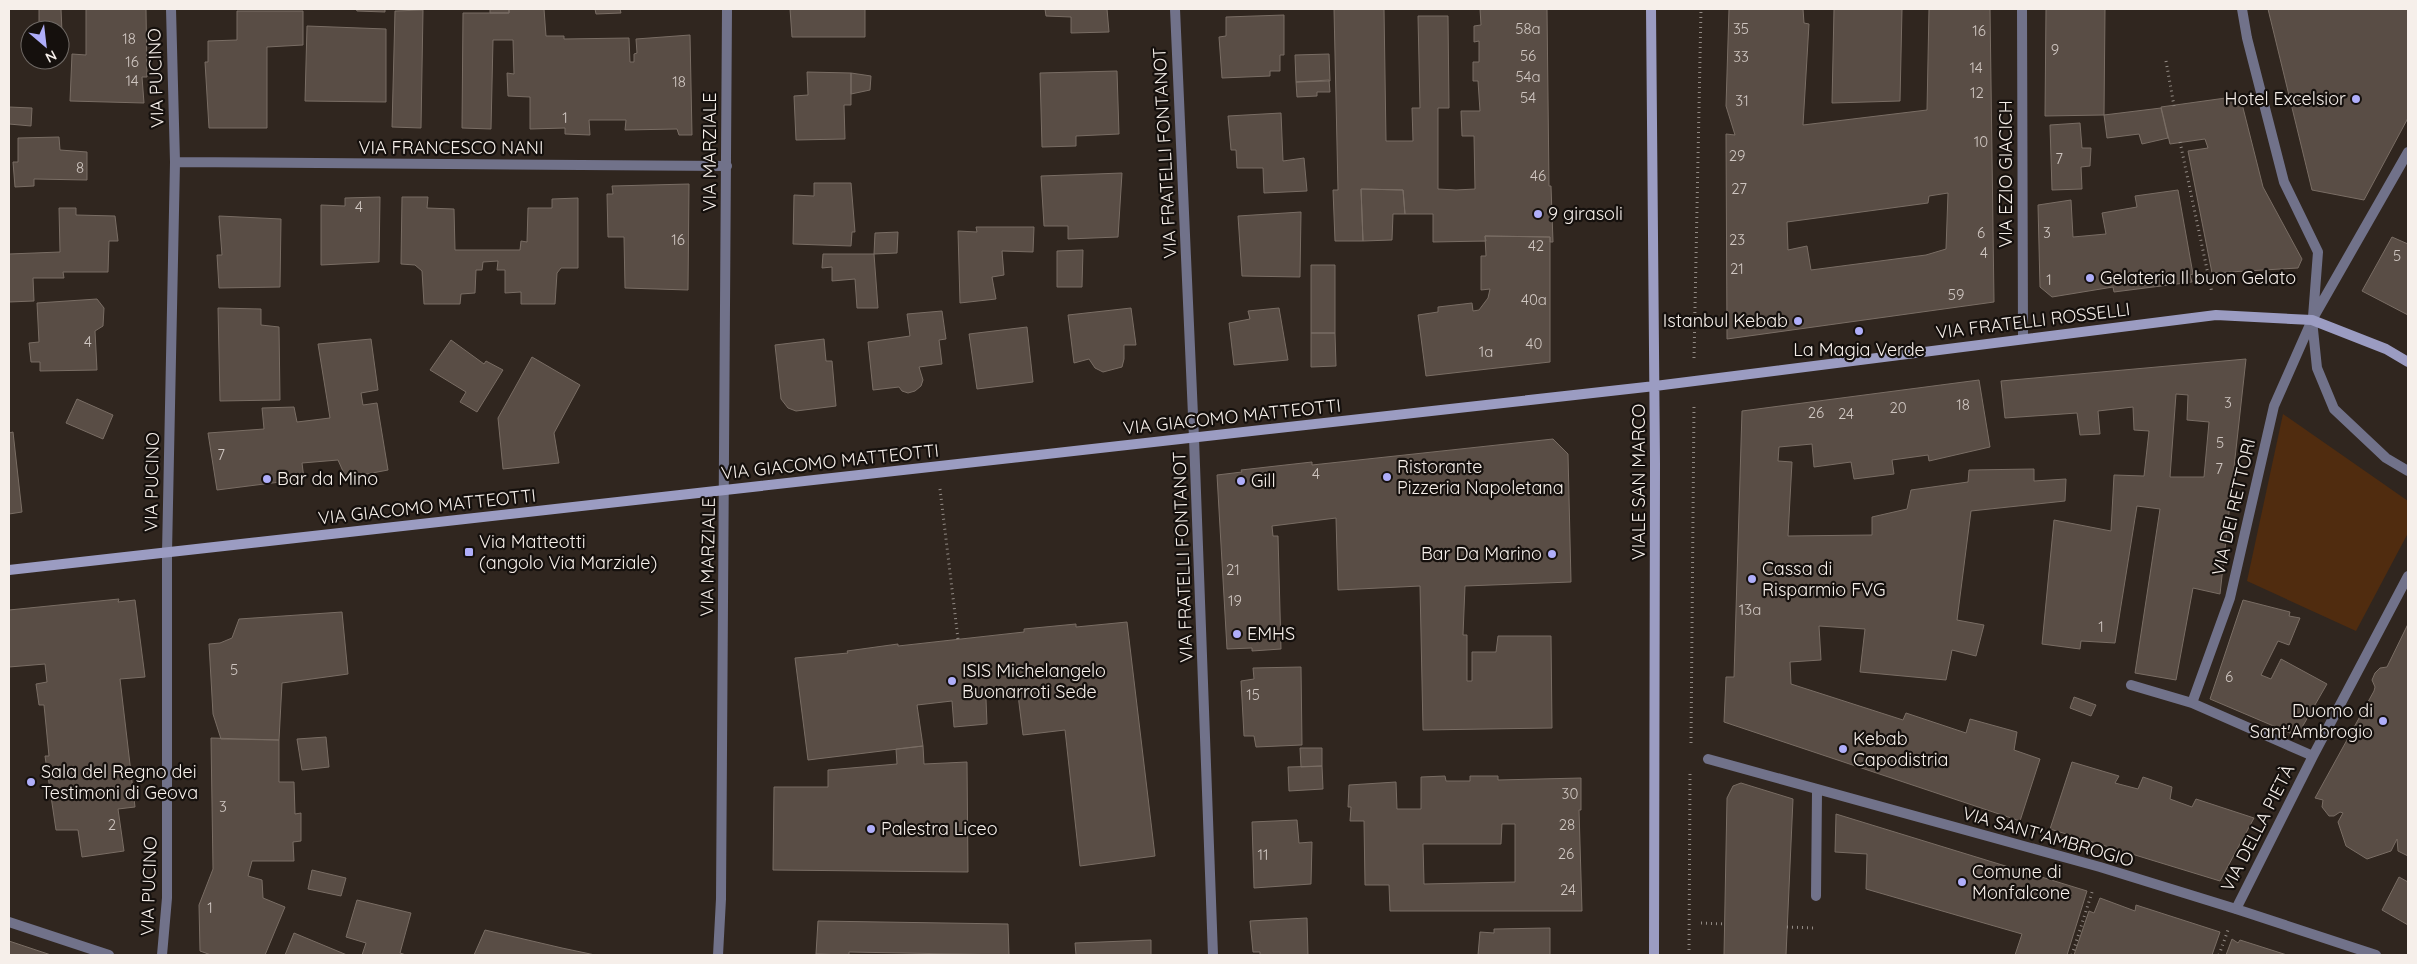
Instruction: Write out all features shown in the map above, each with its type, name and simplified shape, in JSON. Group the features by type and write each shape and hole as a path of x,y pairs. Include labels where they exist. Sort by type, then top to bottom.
{"main road":[{"name":"VIALE SAN MARCO","path":"1651,9 1655,386 1654,955"},
{"name":"VIA FRATELLI ROSSELLI","path":"1655,386 2216,315 2312,320 2386,349 2408,362"},
{"name":"VIA GIACOMO MATTEOTTI","path":"9,570 1655,386"}],"street":[{"name":"VIA PUCINO","path":"162,955 167,898 167,553 175,162 171,9"},
{"name":"VIA MARZIALE","path":"718,955 724,490 727,9"},
{"name":"VIA FRATELLI FONTANOT","path":"1175,9 1214,955"},
{"name":"VIA EZIO GIACICH","path":"2022,9 2023,338"},
{"path":"2242,9 2246,38 2284,182 2318,252 2312,320 2317,368 2334,409 2386,458 2408,471"},
{"path":"2312,320 2408,152"},
{"name":"VIA FRANCESCO NANI","path":"175,162 727,166"},
{"name":"VIA DEI RETTORI","path":"2192,703 2230,598 2274,406 2312,320"},
{"name":"VIA DELLA PIETÀ","path":"2236,909 2312,756 2408,576"},
{"path":"2131,685 2192,703 2312,756"},
{"name":"VIA SANT'AMBROGIO","path":"1708,759 1817,791 2100,867 2376,955"},
{"path":"1816,896 1817,791"},
{"path":"9,922 109,955"}],"path":[{"path":"1691,748 1694,380 1701,9"},
{"path":"2166,61 2174,106"},
{"path":"2180,142 2216,315"},
{"path":"937,466 958,640"},
{"path":"1688,955 1690,768"},
{"path":"2072,955 2100,867"},
{"path":"1701,924 1725,924"},
{"path":"1787,927 1814,928"}],"shaded area":[{"path":"2283,414 2408,501 2408,533 2356,631 2247,581"}],"building":[{"path":"39,9 61,9 61,20 39,20"},
{"path":"86,9 146,9 147,77 142,77 144,103 70,101 72,54 86,55"},
{"path":"356,9 385,9 385,12 357,11"},
{"path":"490,9 509,9 509,13 490,13"},
{"path":"509,9 544,9 546,36 564,36 564,39 629,38 630,62 634,62 634,54 637,53 636,39 690,35 692,135 679,135 677,129 625,130 626,120 589,120 590,135 565,134 565,128 530,129 530,97 508,96 507,73 514,74 513,40 493,40 491,129 462,128 463,13 509,13"},
{"path":"595,9 620,9 621,13 596,14"},
{"path":"790,9 865,9 865,37 792,37"},
{"path":"1045,9 1107,9 1109,32 1071,33 1071,17 1046,16"},
{"path":"1334,9 1384,9 1386,141 1413,141 1412,108 1420,108 1418,16 1448,16 1449,108 1438,108 1438,189 1456,190 1475,189 1474,136 1462,136 1461,111 1480,111 1478,81 1473,81 1473,62 1479,62 1479,41 1474,42 1474,26 1481,25 1480,9 1547,9 1549,186 1551,186 1553,242 1550,242 1550,237 1485,236 1486,241 1433,242 1433,214 1405,214 1403,190 1361,189 1363,241 1335,241 1333,190 1338,190"},
{"path":"1729,9 1803,9 1804,23 1809,24 1803,125 1927,110 1929,9 1990,9 1994,302 1727,339 1726,134 1735,135 1726,106","holes":["1948,193 1946,249 1926,255 1811,270 1807,246 1788,250 1787,222 1928,203 1929,196"]},
{"path":"1834,9 1902,9 1900,101 1832,103"},
{"path":"2046,9 2105,9 2104,115 2045,116"},
{"path":"2268,9 2408,9 2408,118 2364,200 2312,190"},
{"path":"423,10 421,128 392,127 395,11"},
{"path":"237,11 303,11 303,45 267,47 267,128 209,128 205,62 208,62 208,41 237,40"},
{"path":"1284,15 1284,55 1280,55 1280,71 1270,71 1270,76 1222,78 1219,37 1226,36 1226,17"},
{"path":"307,26 386,29 386,102 305,101"},
{"path":"1329,54 1330,81 1296,82 1295,55"},
{"path":"1117,71 1119,134 1076,136 1076,146 1042,147 1040,73"},
{"path":"807,72 851,73 851,105 844,105 845,139 796,140 794,96 808,95"},
{"path":"851,73 871,76 870,90 851,94"},
{"path":"1329,80 1330,92 1317,92 1317,96 1297,97 1296,82"},
{"path":"2240,96 2263,187 2302,259 2298,268 2212,273 2188,151 2208,148 2205,139 2170,144 2161,107"},
{"path":"9,107 32,108 31,126 9,124"},
{"path":"2161,108 2168,138 2142,144 2139,134 2107,138 2104,115"},
{"path":"1281,113 1283,161 1304,158 1307,191 1264,193 1263,168 1237,168 1236,150 1231,150 1228,116"},
{"path":"2080,123 2082,148 2091,148 2090,166 2081,167 2082,189 2052,190 2050,125"},
{"path":"59,137 60,150 87,152 87,180 34,179 34,186 15,187 13,162 18,162 18,138"},
{"path":"1122,173 1118,237 1068,239 1068,226 1044,226 1041,176"},
{"path":"814,183 851,183 855,232 852,232 851,246 793,244 794,195 814,196"},
{"path":"689,184 688,290 625,288 624,237 608,237 607,194 613,194 612,186"},
{"path":"1361,189 1403,190 1405,214 1393,214 1392,240 1363,241"},
{"path":"2178,190 2193,274 2190,275 2192,282 2114,292 2113,287 2052,297 2040,287 2038,205 2071,200 2073,237 2106,234 2102,213 2137,207 2135,196"},
{"path":"380,197 379,262 321,265 321,205 345,206 345,198"},
{"path":"402,197 428,197 427,208 454,209 455,250 520,250 521,241 527,242 528,208 552,208 552,199 578,198 578,268 561,268 557,273 555,304 521,304 521,292 505,293 505,270 497,270 498,261 483,262 482,270 476,270 475,293 461,294 460,304 424,304 422,271 415,265 401,264"},
{"path":"59,208 76,208 76,215 115,216 118,241 109,241 108,272 63,272 64,278 33,278 34,301 9,302 9,254 60,252"},
{"path":"1301,212 1300,277 1242,276 1238,216"},
{"path":"219,216 281,219 280,287 219,288 217,255 222,255"},
{"path":"976,227 1034,227 1033,252 1002,251 1004,275 992,277 996,299 960,303 958,231 977,232"},
{"path":"898,232 897,253 874,254 875,233"},
{"path":"1485,236 1550,237 1550,362 1426,376 1418,315 1438,312 1438,307 1472,303 1473,311 1479,310 1488,298 1490,289 1481,290 1481,256 1486,256"},
{"path":"2392,237 2408,244 2408,315 2362,291"},
{"path":"1083,250 1082,287 1057,287 1057,251"},
{"path":"823,254 874,254 878,308 857,308 855,279 832,281 832,267 822,268"},
{"path":"1311,265 1335,265 1335,333 1311,333"},
{"path":"97,299 104,308 103,326 95,331 97,370 40,371 40,362 31,362 29,343 39,342 37,303"},
{"path":"218,308 261,309 261,325 279,327 280,400 220,401"},
{"path":"1131,308 1136,345 1124,345 1122,367 1103,372 1095,368 1089,359 1074,363 1068,315"},
{"path":"1279,308 1288,360 1234,365 1229,323 1250,319 1248,311"},
{"path":"942,311 946,339 939,340 942,364 919,367 923,380 921,386 915,391 908,393 902,391 899,387 873,390 868,342 910,336 907,314"},
{"path":"1027,327 1033,382 977,389 969,334"},
{"path":"1311,333 1335,333 1336,366 1311,367"},
{"path":"371,339 378,390 361,393 363,405 377,403 388,470 346,478 338,460 302,463 304,479 217,490 208,433 264,429 262,408 294,407 297,422 330,418 318,344"},
{"path":"824,339 826,361 832,361 836,406 796,411 788,408 781,399 775,345"},
{"path":"451,340 484,364 486,361 503,370 477,412 460,402 466,392 430,370"},
{"path":"532,357 580,385 554,433 559,463 503,469 498,418"},
{"path":"2246,359 2220,594 2193,588 2176,680 2135,673 2160,509 2137,506 2115,643 2081,641 2080,649 2042,644 2054,520 2111,531 2114,475 2144,476 2149,431 2134,430 2133,407 2098,411 2100,434 2080,435 2077,413 2005,418 2001,381","holes":["2176,394 2188,395 2187,420 2209,422 2204,477 2170,477"]},
{"path":"1979,380 1990,447 1929,461 1928,455 1892,460 1894,474 1854,479 1851,462 1814,467 1812,444 1779,447 1778,461 1792,462 1788,536 1872,535 1872,517 1907,509 1911,490 1968,482 1969,470 2034,469 2034,481 2066,479 2065,501 1971,511 1957,620 1984,625 1976,656 1952,650 1946,680 1860,672 1865,629 1819,626 1821,660 1790,662 1791,684 1903,720 1906,713 1966,733 1970,719 2017,732 2014,750 2040,759 2020,821 1724,722 1726,677 1734,677 1742,411"},
{"path":"77,399 113,415 103,439 66,423"},
{"path":"13,432 22,512 9,514 9,433"},
{"path":"1553,439 1568,454 1571,582 1465,586 1463,635 1467,635 1467,681 1472,681 1472,652 1496,652 1498,636 1551,636 1552,728 1423,730 1420,586 1338,590 1336,518 1272,526 1273,536 1278,536 1281,649 1252,651 1252,648 1227,649 1217,475 1242,472 1241,470 1312,462 1312,465"},
{"path":"119,599 118,602 135,600 145,677 120,679 135,807 118,809 124,851 82,857 78,830 56,830 45,756 49,756 44,705 39,705 36,684 47,682 45,664 9,667 9,610"},
{"path":"2243,600 2290,612 2289,616 2300,618 2289,645 2278,641 2261,675 2271,679 2281,659 2327,684 2297,736 2210,699"},
{"path":"342,612 348,674 282,683 279,740 221,739 213,714 209,644 220,643 232,638 239,619"},
{"path":"1127,622 1155,856 1080,866 1065,730 1023,735 1018,695 986,699 987,724 954,727 952,701 917,705 923,746 808,760 795,658 848,653 847,651 898,644 898,646 1024,632 1024,629 1076,624 1076,627"},
{"name":"Duomo di Sant'Ambrogio","path":"2408,624 2408,856 2398,851 2397,839 2391,851 2367,859 2346,846 2338,822 2343,813 2340,812 2334,816 2329,816 2322,807 2323,800 2315,798 2374,691 2375,687 2372,680 2375,673 2380,668 2387,667"},
{"path":"1301,667 1302,745 1256,747 1254,736 1244,736 1241,681 1254,679 1253,668"},
{"path":"2074,697 2096,705 2091,716 2070,708"},
{"path":"326,737 329,767 302,770 297,739"},
{"path":"211,738 279,740 279,782 294,782 295,814 301,813 301,841 293,842 294,861 252,861 248,876 262,880 263,898 285,907 265,955 211,955 200,951 199,905 213,869"},
{"name":"Palestra Liceo","path":"923,746 924,764 967,762 968,872 773,870 774,787 828,787 828,770 897,764 896,749"},
{"path":"1300,748 1322,748 1322,766 1301,767"},
{"path":"2072,762 2119,776 2115,783 2138,789 2143,777 2172,787 2170,799 2192,807 2196,799 2254,818 2220,881 2050,829"},
{"path":"1322,766 1323,789 1289,791 1288,767"},
{"path":"1445,776 1446,781 1470,781 1470,776 1498,776 1498,780 1581,778 1581,810 1579,810 1582,911 1390,911 1389,885 1365,885 1364,821 1350,821 1351,807 1348,807 1349,785 1396,782 1397,809 1421,809 1421,777","holes":["1502,824 1515,824 1515,882 1424,884 1423,844 1501,844"]},
{"path":"1741,783 1793,799 1786,955 1724,955 1727,798 1733,786"},
{"name":"Comune di Monfalcone","path":"1836,814 2087,891 2067,955 2015,955 2022,934 1866,889 1867,854 1835,852"},
{"path":"1297,820 1299,843 1312,842 1311,884 1254,888 1252,822"},
{"path":"312,870 346,878 341,896 308,889"},
{"path":"2399,877 2408,882 2408,925 2382,910"},
{"path":"2100,898 2135,911 2136,905 2220,932 2212,955 2074,955 2089,911 2094,913"},
{"path":"357,900 411,913 400,953 406,955 362,955 366,943 346,937"},
{"path":"1307,918 1308,955 1260,955 1260,952 1253,952 1250,921"},
{"path":"818,921 1008,924 1009,955 849,952 849,955 816,954"},
{"path":"1550,928 1550,955 1478,955 1480,932 1494,933 1494,929"},
{"path":"485,930 562,948 595,955 474,955"},
{"path":"294,933 347,955 285,955"},
{"path":"2232,939 2238,943 2240,940 2287,955 2226,955"},
{"path":"1151,940 1151,955 1076,955 1075,943"},
{"path":"9,941 51,955 9,955"}],"place":[{"name":"Hotel Excelsior","path":"2356,99"},
{"name":"9 girasoli","path":"1538,214"},
{"name":"Gelateria Il buon Gelato","path":"2090,278"},
{"name":"Istanbul Kebab","path":"1798,321"},
{"name":"La Magia Verde","path":"1859,331"},
{"name":"Ristorante Pizzeria Napoletana","path":"1387,477"},
{"name":"Bar da Mino","path":"267,479"},
{"name":"Gill","path":"1241,481"},
{"name":"Via Matteotti (angolo Via Marziale)","path":"469,552"},
{"name":"Bar Da Marino","path":"1552,554"},
{"name":"Cassa di Risparmio FVG","path":"1752,579"},
{"name":"EMHS","path":"1237,634"},
{"name":"ISIS Michelangelo Buonarroti Sede","path":"952,681"},
{"name":"Duomo di Sant'Ambrogio","path":"2383,721"},
{"name":"Kebab Capodistria","path":"1843,749"},
{"name":"Sala del Regno dei Testimoni di Geova","path":"31,782"},
{"name":"Palestra Liceo","path":"871,829"},
{"name":"Comune di Monfalcone","path":"1962,882"}]}
